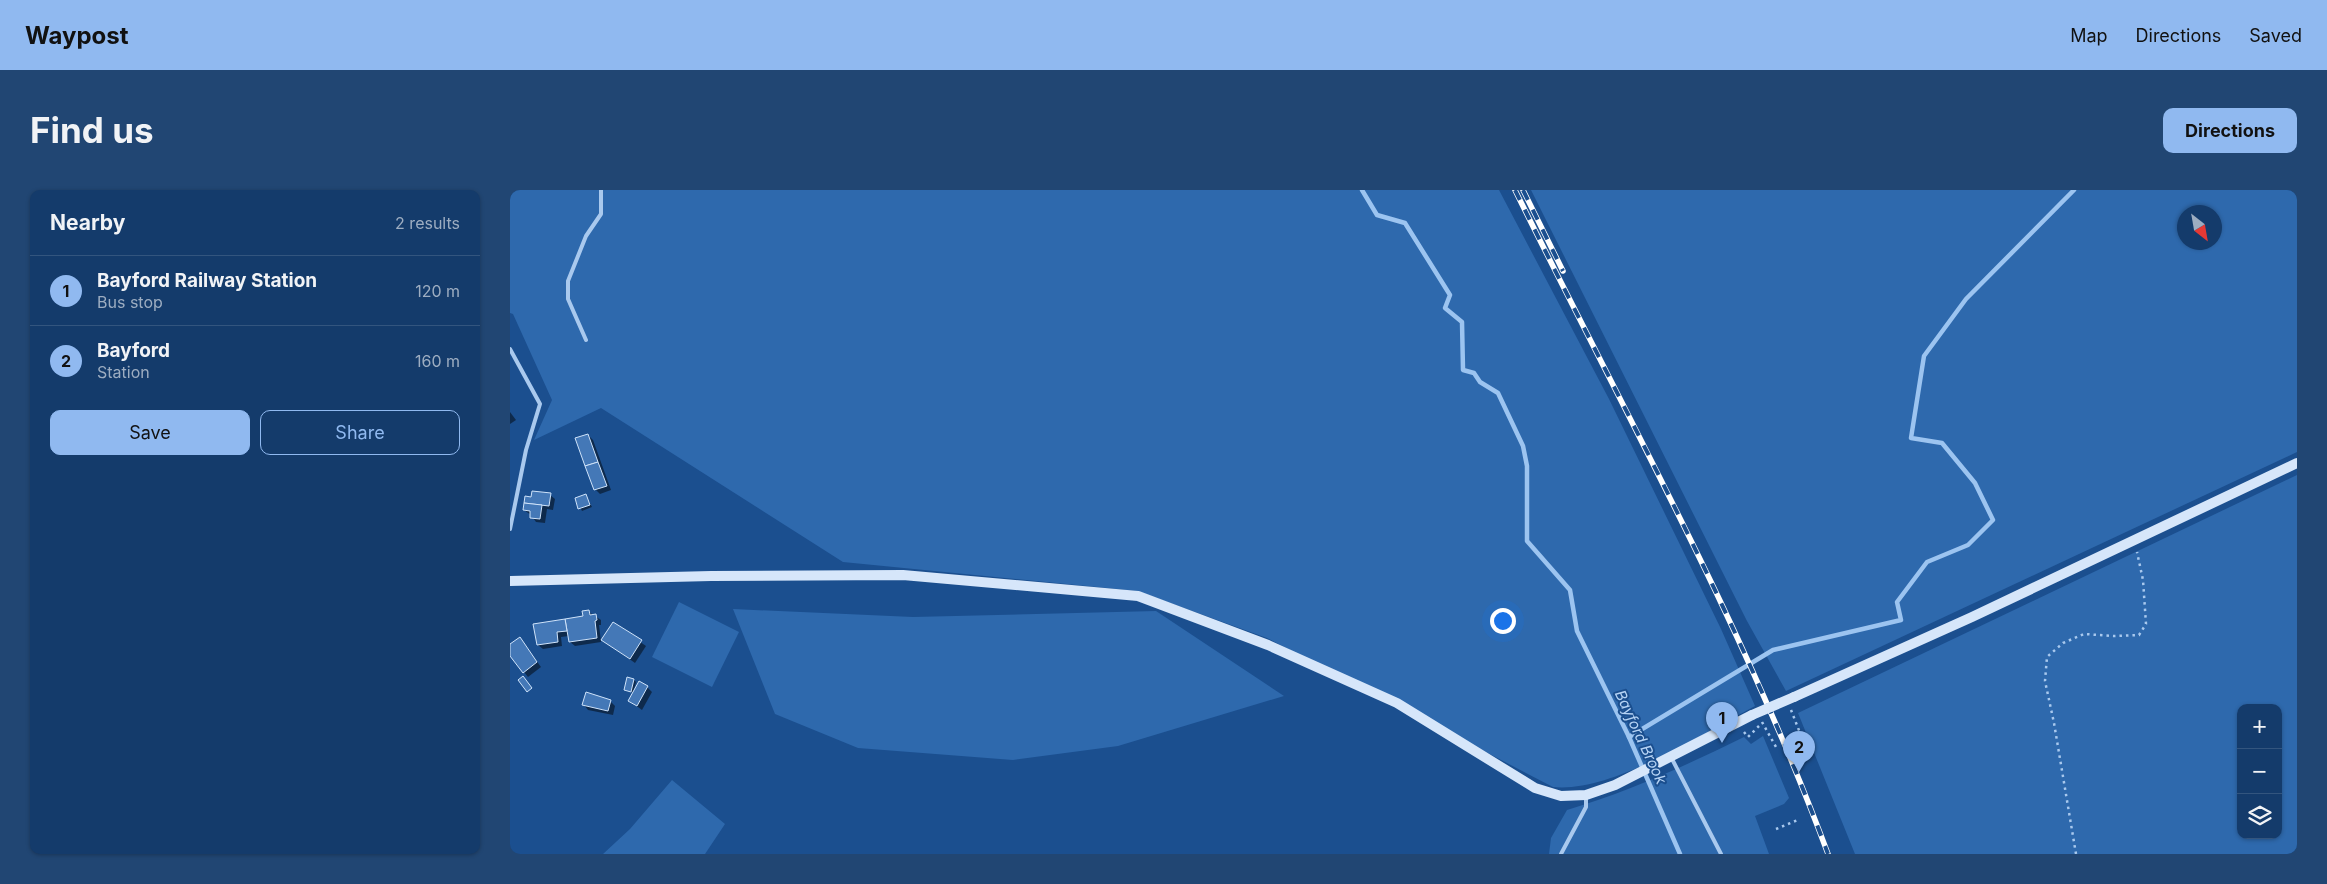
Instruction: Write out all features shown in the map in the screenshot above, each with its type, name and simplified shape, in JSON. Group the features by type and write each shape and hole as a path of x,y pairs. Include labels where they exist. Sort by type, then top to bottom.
{"street":[{"path":"515,581 903,574 1138,596 1268,645 1397,703 1535,788 1561,796 1586,795 1615,785 1752,715 1972,617 2297,463"}],"lane":[{"path":"586,340 568,299 568,280 586,236 601,214 601,190"},
{"path":"510,349 540,404 526,450 510,529"},
{"path":"1671,757 1721,854"},
{"path":"1561,854 1586,806 1586,795"}],"path":[{"path":"2076,854 2054,723 2044,682 2048,657 2063,643 2084,634 2138,635 2146,624 2143,580 2132,541"},
{"path":"1790,709 1802,738"},
{"path":"1762,722 1776,748"},
{"path":"1776,829 1800,819"}],"shaded area":[{"path":"510,190 1499,190 1609,399 1721,629 1755,706 1683,746 1629,771 1602,781 1576,786 1553,787 1267,638 1137,591 843,562 601,408 534,440 552,400 513,314 510,313"},
{"path":"1531,190 2297,190 2297,452 1786,691 1747,621"},
{"path":"2297,475 2297,854 1855,854 1798,713"},
{"path":"679,602 739,632 712,687 652,657"},
{"path":"733,609 913,617 1156,611 1284,696 1118,746 1013,760 858,748 775,714"},
{"path":"1763,736 1789,798 1784,804 1755,816 1769,854 1549,854 1551,838 1567,810 1657,777 1744,737 1751,744"},
{"path":"672,780 725,824 705,854 603,854 630,829"}],"building":[{"path":"588,434 598,462 585,466 575,438"},
{"path":"598,462 607,486 594,490 585,466"},
{"path":"532,491 551,493 549,506 524,503 525,496 531,497"},
{"path":"586,494 590,505 578,509 575,498"},
{"path":"524,503 542,505 540,519 530,518 530,511 523,510"},
{"path":"589,610 590,615 596,614 597,638 569,642 565,619 583,616 582,611"},
{"path":"565,619 567,631 557,632 558,642 537,645 533,624"},
{"path":"613,622 642,640 630,659 601,640"},
{"path":"520,637 537,662 523,673 510,656 510,644"},
{"path":"523,676 532,688 527,692 518,680"},
{"path":"627,677 634,679 631,692 624,690"},
{"path":"639,681 648,686 637,706 628,701"},
{"path":"586,692 611,700 608,711 582,705"}],"waterway":[{"name":"Bayford Brook","path":"1362,190 1377,215 1405,223 1450,295 1445,308 1462,322 1463,370 1474,373 1480,382 1498,393 1523,446 1527,466 1527,541 1570,590 1577,631 1629,737 1680,854"},
{"name":"Bayford Brook","path":"1629,737 1773,650 1901,620 1897,602 1927,562 1968,545 1993,520 1975,483 1942,443 1911,438 1924,356 1966,299 2074,190"}],"railway":[{"path":"1515,190 1720,601 1795,768 1828,854"},
{"path":"1523,190 1563,271"}],"place":[{"name":"Bayford Railway Station","path":"1722,743"},
{"name":"Bayford","path":"1799,772"}]}
